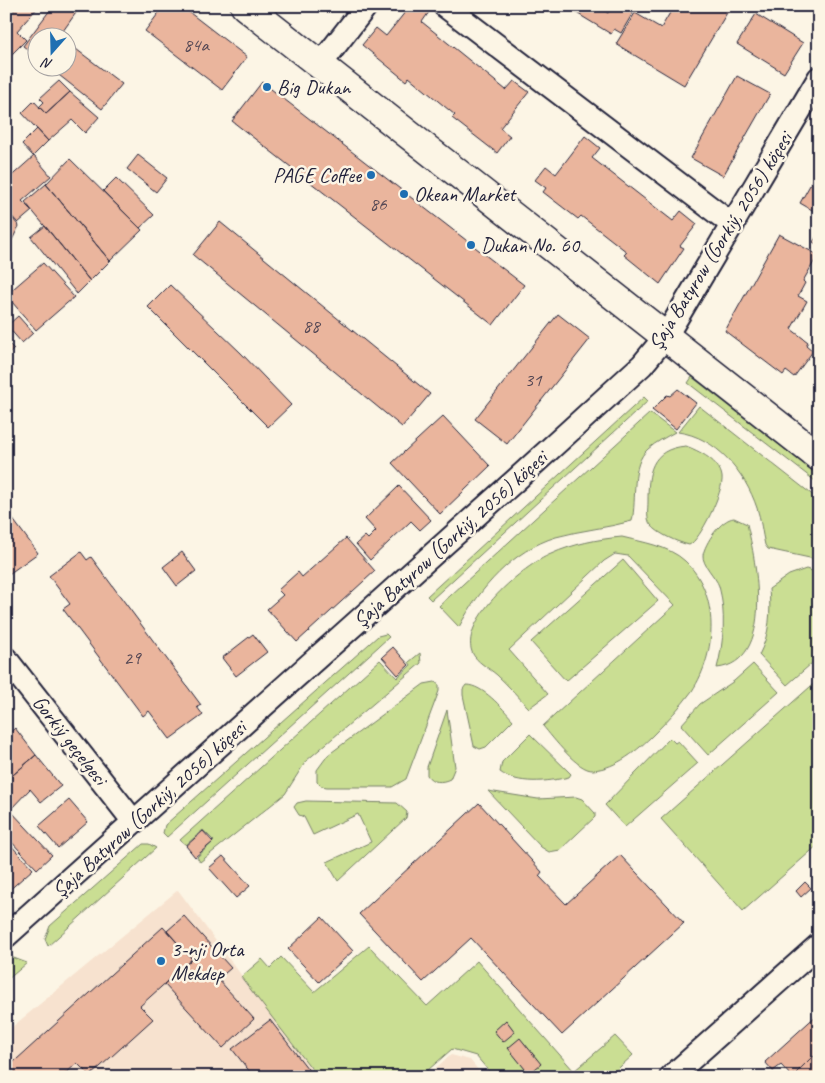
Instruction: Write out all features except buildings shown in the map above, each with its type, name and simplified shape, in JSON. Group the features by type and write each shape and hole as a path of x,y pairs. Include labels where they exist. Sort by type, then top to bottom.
{"street":[{"path":"245,6 819,457"},
{"path":"320,65 366,6"},
{"path":"445,6 733,225"},
{"name":"Şaja Batyrow (Gorkiý, 2056) köçesi","path":"6,936 642,365 666,336 819,78"},
{"name":"Gorkiý geçelgesi","path":"6,659 134,822"},
{"path":"671,1077 819,945"}],"shaded area":[{"name":"3-nji Orta Mekdep","path":"178,890 317,1077 6,1077 6,1032"},
{"path":"451,1055 470,1060 484,1077 425,1077"}],"green space":[{"path":"692,377 819,476 819,484 688,383"},
{"path":"644,397 648,401 431,600 427,596"},
{"path":"699,406 819,500 819,560 768,549 765,545 760,517 752,495 737,469 717,449 705,441 692,435 678,432"},
{"path":"650,413 675,432 654,444 642,456 636,473 632,521 556,537 526,551 512,561 487,585 459,627 439,606"},
{"path":"686,446 713,461 722,477 719,493 705,525 699,535 689,545 658,532 648,520 649,481 654,464 658,457 665,452"},
{"path":"734,518 747,524 754,561 758,608 755,630 748,648 736,662 717,668 723,637 723,606 719,586 705,563 703,555 714,532 729,519"},
{"path":"622,537 655,545 679,556 685,561 696,575 704,590 711,624 710,642 700,676 692,691 669,719 634,752 610,766 593,770 587,769 573,760 543,726 675,605 628,556 615,554 604,561 509,650 548,694 529,708 497,675 476,659 472,652 471,639 475,624 497,595 511,581 539,560 559,550 577,545"},
{"path":"623,560 658,601 566,681 531,642"},
{"path":"806,569 819,573 819,657 787,685 759,655 769,623 769,589 789,575"},
{"path":"386,634 389,637 167,837 163,833 165,825 378,636"},
{"path":"420,653 421,663 306,761 285,794 200,862 197,857 214,841 203,830 186,845 180,840 380,660 397,678 411,665 409,662"},
{"path":"753,664 779,692 708,755 681,725 700,704 734,681"},
{"path":"819,679 819,844 743,911 661,819"},
{"path":"435,682 439,685 439,691 406,779 392,787 327,787 321,786 317,782 317,770 328,755 424,684"},
{"path":"466,685 485,693 513,720 486,747 480,749 474,746 463,695 463,689"},
{"path":"447,710 455,767 450,779 437,781 429,778 427,767"},
{"path":"530,734 571,774 569,777 542,781 524,781 500,772 502,762"},
{"path":"670,738 675,743 678,741 698,763 625,827 605,805"},
{"path":"488,791 538,799 576,797 582,799 595,813 595,817 560,850 549,852 541,847"},
{"path":"306,801 397,803 407,812 406,818 338,881 327,862 371,842 358,814 313,835 304,817 299,815 294,807 297,803"},
{"path":"143,844 149,844 156,848 48,946 45,939 50,926"},
{"path":"369,946 427,1006 477,961 574,1071 615,1036 633,1055 609,1077 494,1077 476,1056 452,1049 420,1077 318,1077 241,977 262,959 270,968 281,957 314,992"},
{"path":"11,957 27,963 6,981 6,961"}],"place":[{"name":"Big Dukan","path":"267,87"},
{"name":"PAGE Coffee","path":"371,175"},
{"name":"Okean Market","path":"404,194"},
{"name":"Dukan No. 60","path":"471,245"},
{"name":"3-nji Orta Mekdep","path":"161,961"}]}
